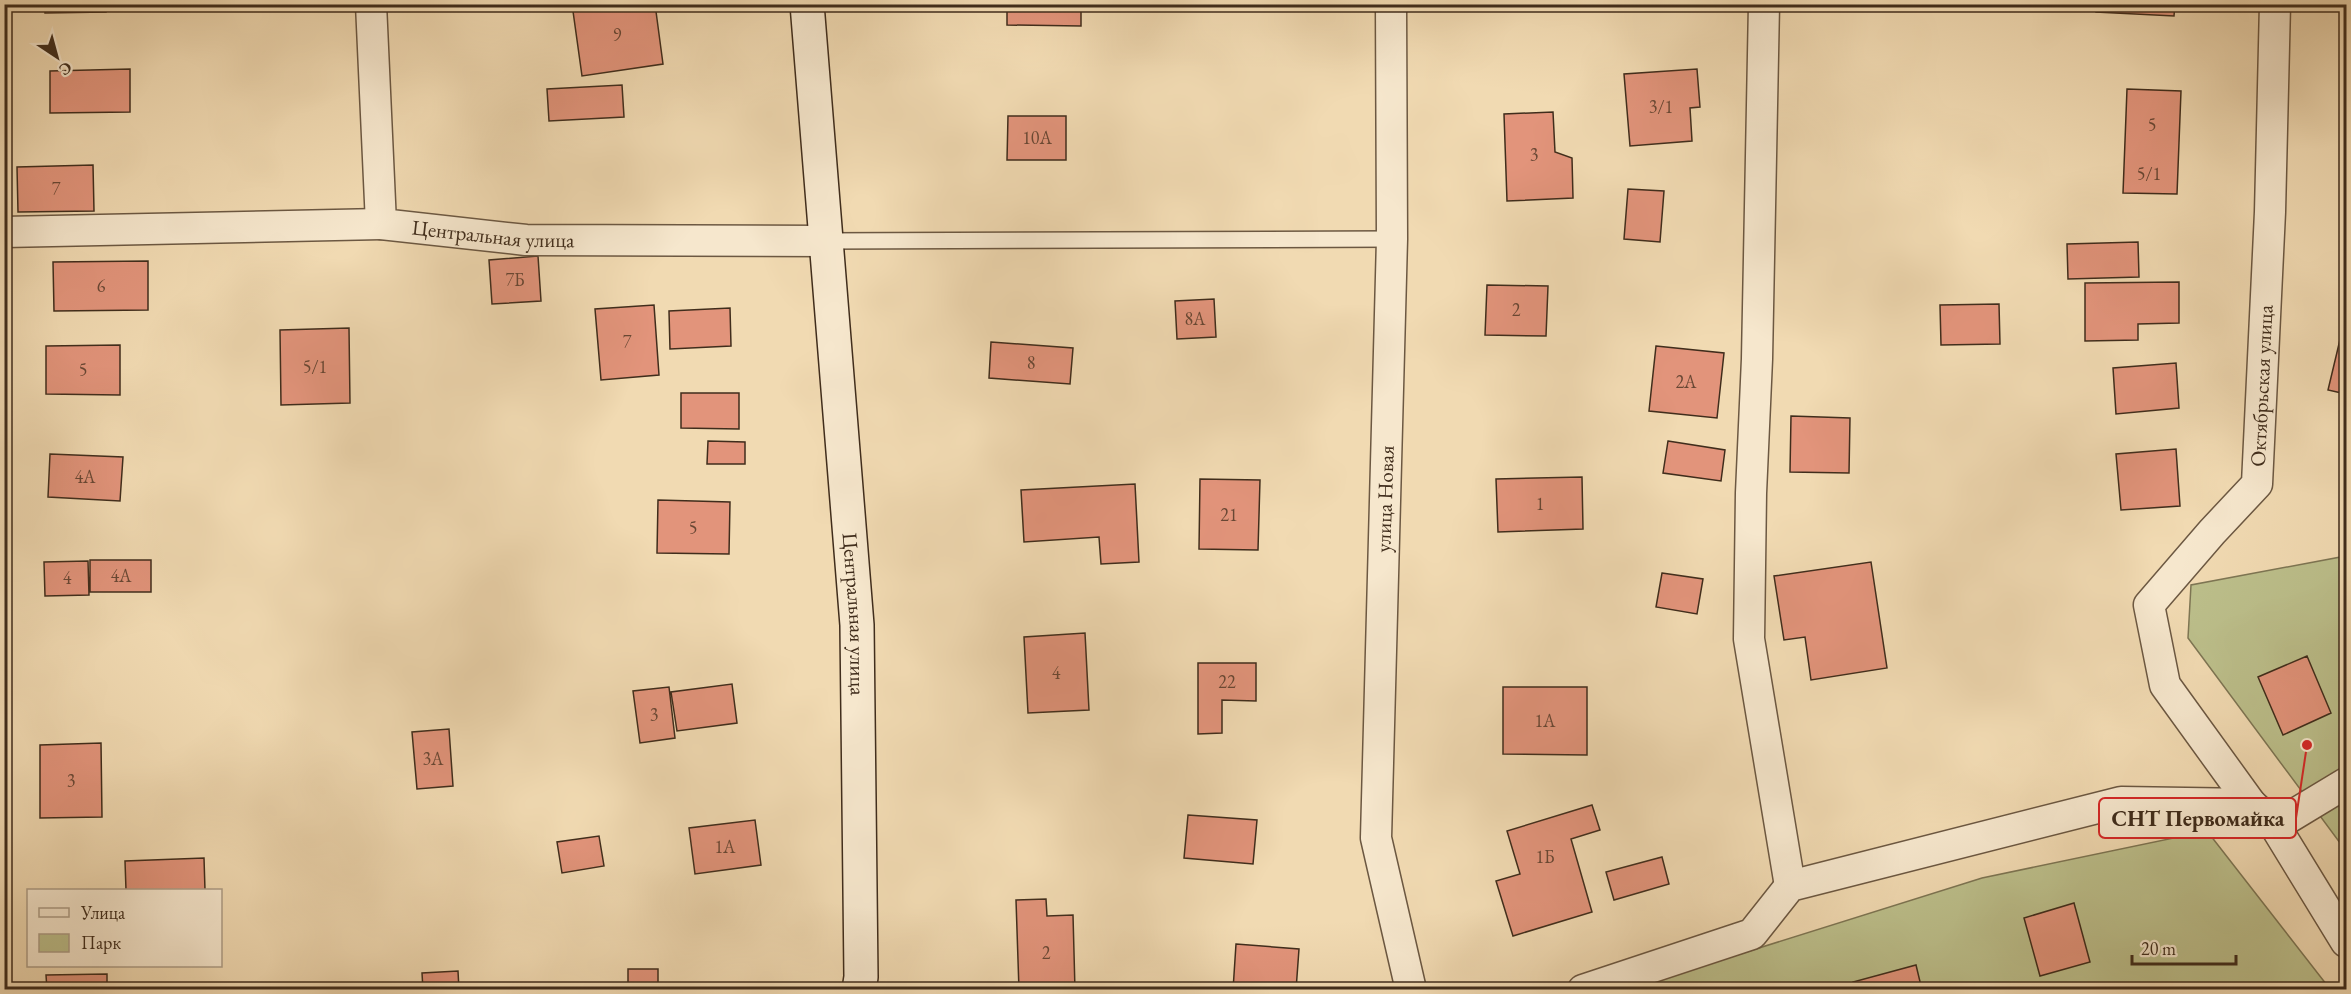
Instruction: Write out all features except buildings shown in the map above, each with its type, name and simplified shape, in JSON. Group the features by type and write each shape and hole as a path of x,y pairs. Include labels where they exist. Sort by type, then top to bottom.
{"street":[{"name":"Центральная улица","path":"371,4 381,224 526,240 826,241"},
{"name":"Центральная улица","path":"807,4 857,625 861,977 859,990"},
{"name":"улица Новая","path":"1390,4 1392,240 1376,838 1411,990"},
{"path":"1764,4 1749,639 1790,886"},
{"name":"Октябрьская улица","path":"2251,804 2164,685 2149,605 2257,484 2270,212 2275,4"},
{"path":"4,232 381,224"},
{"path":"2275,826 2346,783"},
{"path":"1583,990 1752,934 1790,886 2121,802 2251,804 2275,826 2346,942"}],"lane":[{"path":"826,241 1392,240"}],"green space":[{"path":"2346,556 2346,851 2188,638 2191,585"},
{"path":"2207,831 2330,989 1625,990 1982,878"}],"place":[{"name":"СНТ Первомайка","path":"2307,745"}]}
